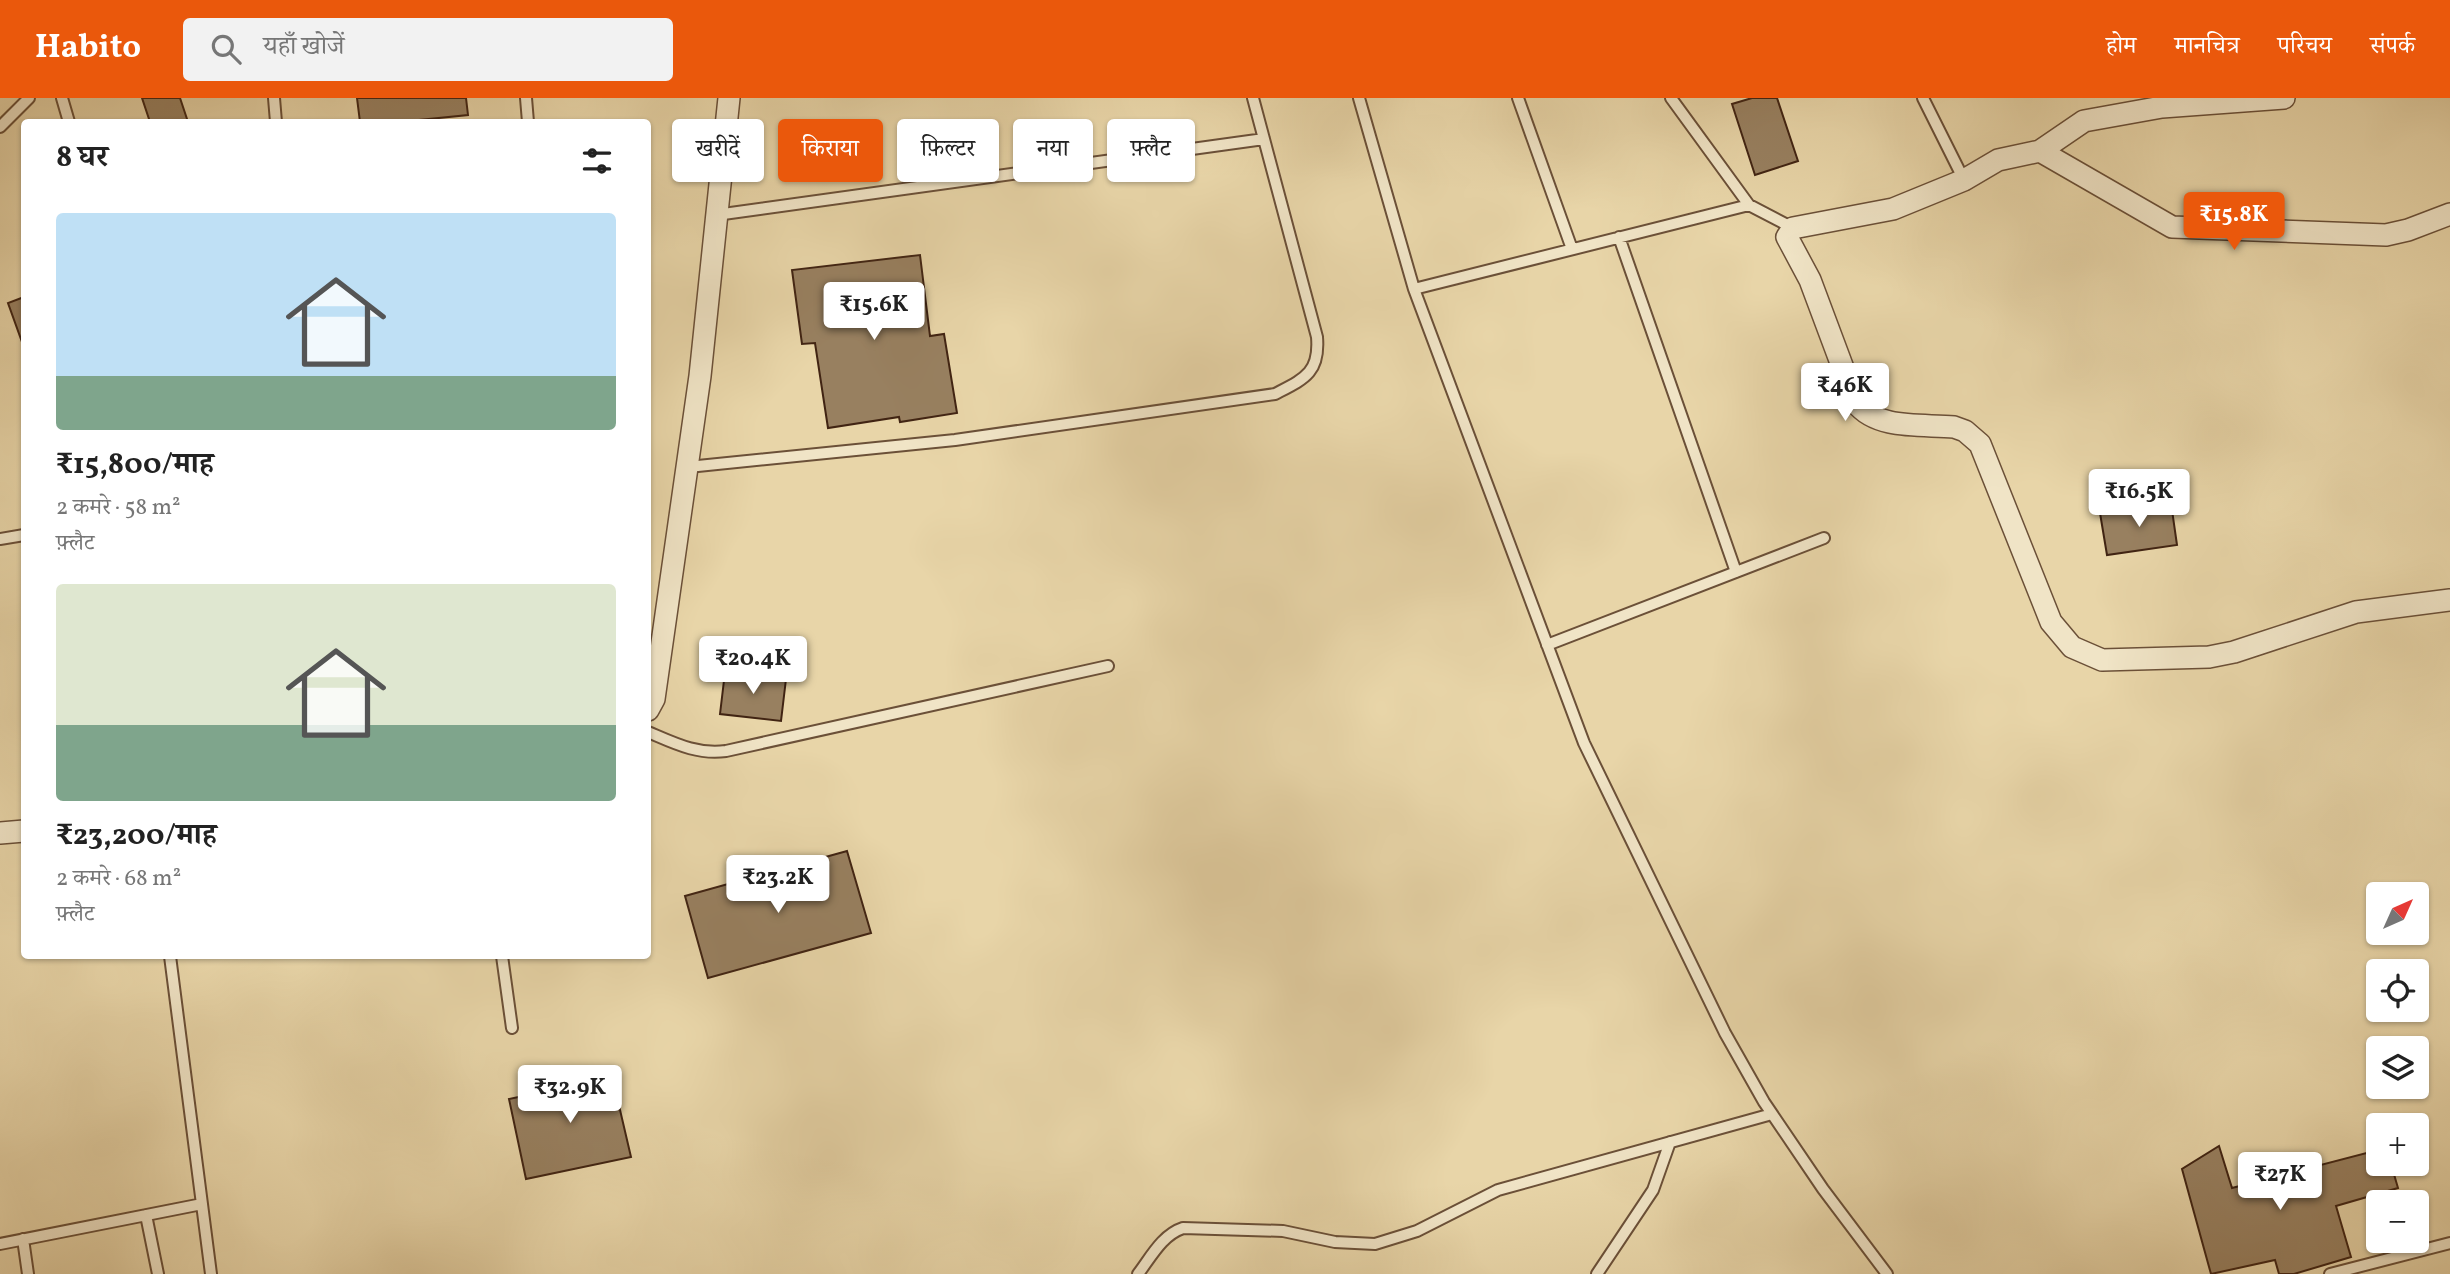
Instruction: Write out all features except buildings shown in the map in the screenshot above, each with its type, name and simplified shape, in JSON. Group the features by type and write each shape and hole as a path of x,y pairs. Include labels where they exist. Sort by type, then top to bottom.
{"street":[{"path":"651,704 654,699 688,467 729,98"},
{"path":"2284,98 2162,107 2084,121 2039,151 1998,160 1964,180 1893,209 1793,228 1787,237 1815,291 1856,403 1876,420 1954,428 1965,431 1980,444 2051,622 2072,647 2102,660 2209,657 2234,652 2356,612 2450,600"},
{"path":"2039,151 2172,227 2386,234 2408,230 2450,214"},
{"path":"0,834 21,831"}],"lane":[{"path":"0,127 29,98"},
{"path":"62,98 68,119"},
{"path":"274,98 276,119"},
{"path":"526,98 528,119"},
{"path":"688,467 955,440 1275,394 1299,382 1311,372 1319,357 1317,337 1253,98"},
{"path":"1359,98 1414,289 1590,755 1725,1033 1772,1114 1887,1274"},
{"path":"1518,98 1572,249"},
{"path":"1671,98 1749,205 1793,228"},
{"path":"1923,98 1964,180"},
{"path":"716,215 1264,139"},
{"path":"1414,289 1749,205"},
{"path":"1619,237 1736,572"},
{"path":"0,538 21,535"},
{"path":"1547,645 1824,538"},
{"path":"651,733 693,750 709,753 726,751 1108,666"},
{"path":"170,959 211,1274"},
{"path":"502,959 512,1028"},
{"path":"1138,1274 1163,1240 1173,1231 1183,1228 1283,1231 1335,1242 1375,1244 1417,1231 1498,1190 1772,1114"},
{"path":"1597,1274 1653,1190 1670,1142"},
{"path":"0,1244 202,1204"},
{"path":"146,1214 158,1274"},
{"path":"23,1239 28,1274"},
{"path":"2330,1274 2450,1243"}]}
